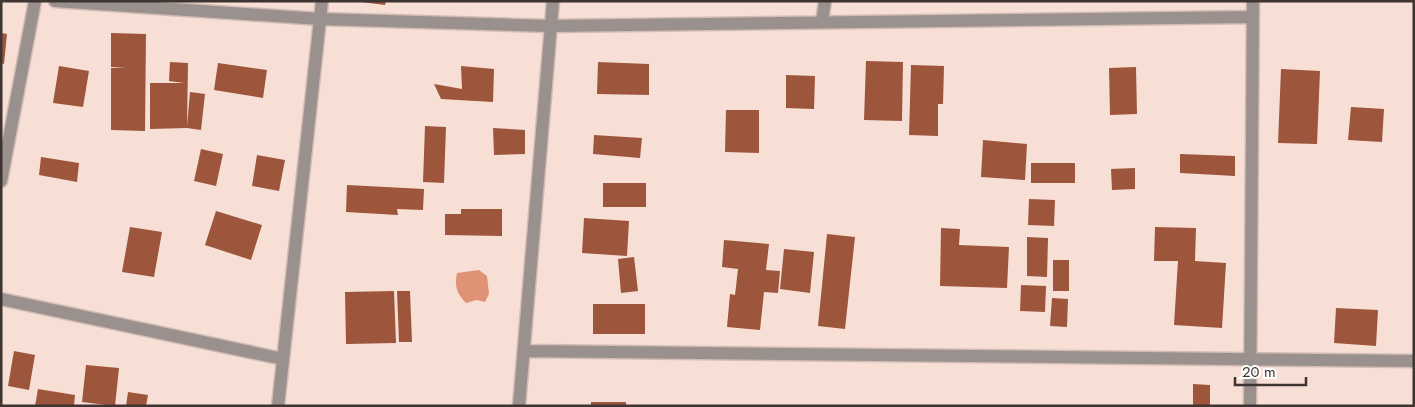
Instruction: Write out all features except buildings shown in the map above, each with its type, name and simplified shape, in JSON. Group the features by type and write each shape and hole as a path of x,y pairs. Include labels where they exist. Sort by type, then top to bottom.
{"street":[{"path":"1,180 35,1"},
{"path":"55,1 320,19 550,26 1252,17"},
{"path":"278,406 322,1"},
{"path":"520,406 553,1"},
{"path":"822,22 825,1"},
{"path":"1250,406 1253,1"},
{"path":"1,298 282,359"},
{"path":"525,351 1414,362"}],"shaded area":[{"path":"479,270 487,276 489,294 485,302 477,300 466,303 457,290 457,273"}]}
